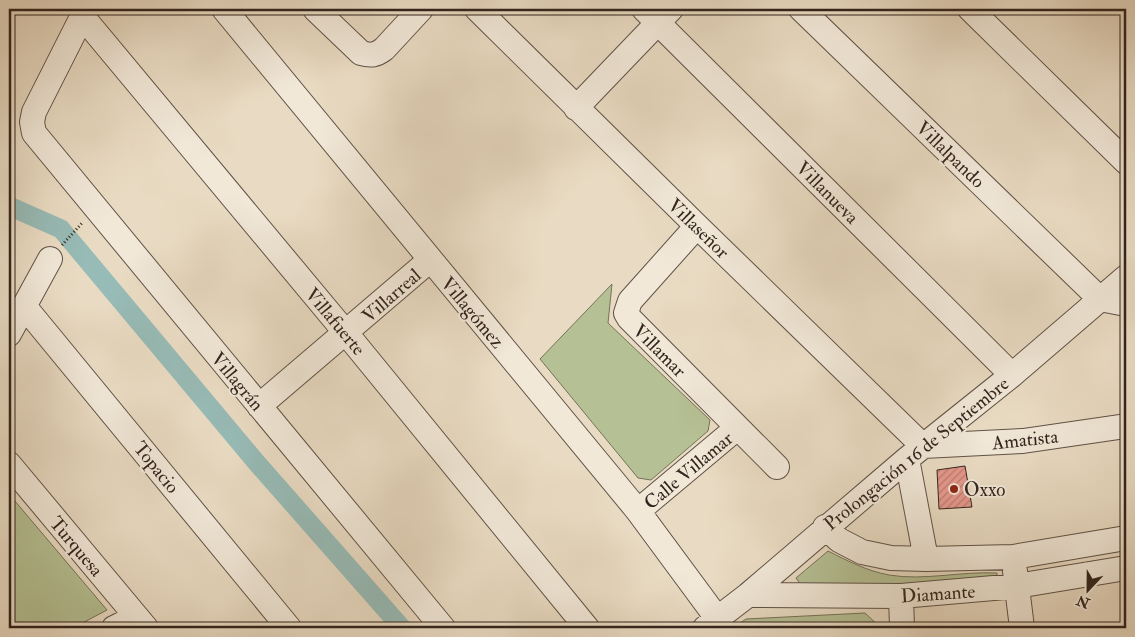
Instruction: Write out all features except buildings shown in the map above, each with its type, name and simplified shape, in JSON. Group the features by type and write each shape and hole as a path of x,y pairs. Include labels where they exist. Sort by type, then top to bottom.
{"street":[{"name":"Villagómez","path":"224,9 638,511 711,623"},
{"path":"315,9 362,53 370,55 377,54 384,49 421,9"},
{"name":"Villaseñor","path":"477,9 697,226 915,452"},
{"name":"Villalpando","path":"801,9 1100,299"},
{"path":"970,9 1126,162"},
{"name":"Villagrán","path":"84,12 34,112 32,122 34,133 443,628"},
{"name":"Villafuerte","path":"84,12 588,628"},
{"path":"576,108 658,13"},
{"name":"Villanueva","path":"658,13 1012,375"},
{"name":"Villamar","path":"697,226 630,301 626,313 777,467"},
{"path":"9,334 50,258"},
{"name":"Villarreal","path":"259,406 430,260"},
{"name":"Prolongación 16 de Septiembre","path":"711,623 748,594 915,452 1012,375 1126,277"},
{"path":"1100,299 1126,304"},
{"name":"Topacio","path":"24,306 289,628"},
{"name":"Amatista","path":"915,452 1023,441 1126,426"},
{"name":"Calle Villamar","path":"638,511 738,428"},
{"path":"915,452 926,559"},
{"name":"Turquesa","path":"9,464 141,622"},
{"name":"Diamante","path":"825,527 839,540 862,552 891,558 1013,557 1126,538"},
{"path":"1013,557 1022,628"},
{"name":"Diamante","path":"748,594 901,596 1017,586 1126,568"},
{"path":"901,596 902,628"},
{"path":"114,628 141,622"}],"path":[{"path":"50,258 96,209"}],"green space":[{"path":"612,284 608,323 710,420 708,431 651,480 638,478 540,359"},
{"path":"9,494 107,610 73,628 9,628"},
{"path":"828,551 865,568 889,575 916,577 997,573 997,579 993,585 803,588 796,578"},
{"path":"865,613 881,628 733,628 746,619"}],"waterway":[{"path":"9,206 61,229 256,462 402,628"}],"place":[{"name":"Oxxo","path":"954,489"}]}
